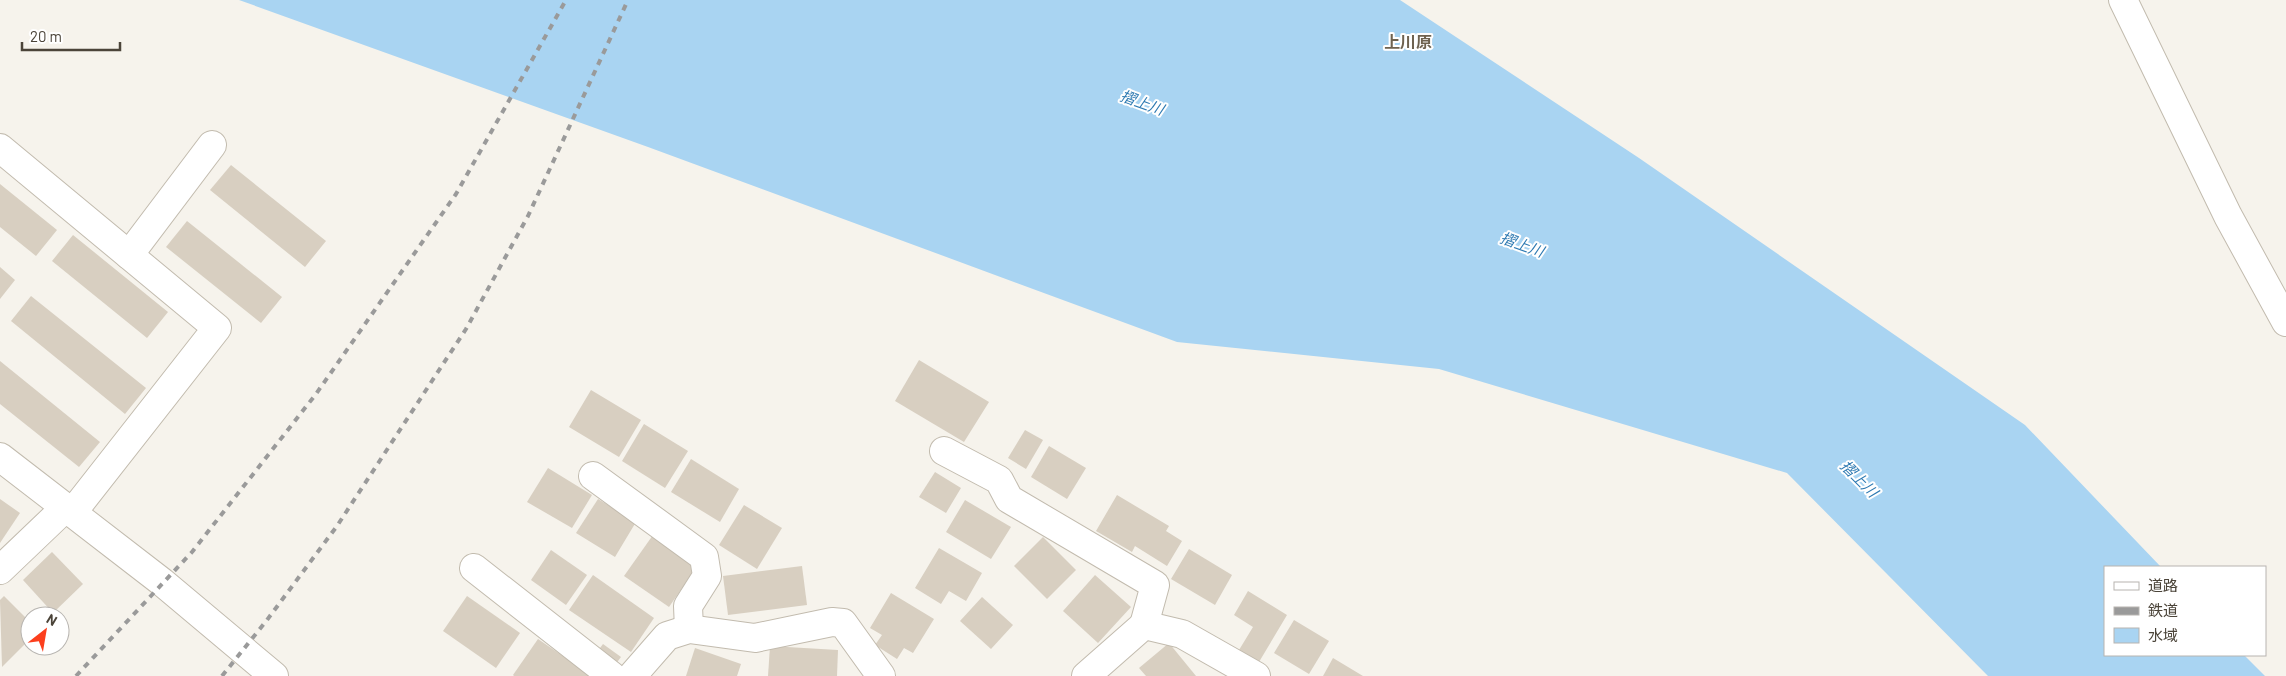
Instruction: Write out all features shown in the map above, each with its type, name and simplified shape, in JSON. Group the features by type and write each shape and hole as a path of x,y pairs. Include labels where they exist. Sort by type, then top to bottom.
{"street":[{"path":"2123,0 2228,216 2286,322"},
{"path":"128,254 212,145"},
{"path":"0,148 216,328 69,510 0,570"},
{"path":"944,451 999,480 1009,499 1155,584 1144,625 1086,676"},
{"path":"0,457 162,582 274,676"},
{"path":"593,476 704,557 706,576 688,606 689,629"},
{"path":"474,568 612,676"},
{"path":"632,676 667,636 689,629 755,638 832,622 843,623 881,676"},
{"path":"1144,625 1182,634 1256,676"}],"water":[{"name":"摺上川","path":"239,0 1400,0 1639,158 2025,425 2160,566 2104,566 2104,656 2245,656 2265,676 1988,676 1787,473 1439,369 1177,342 648,147"}],"building":[{"path":"231,165 326,241 305,267 210,190"},
{"path":"0,184 57,230 36,256 0,227"},
{"path":"187,221 282,297 261,323 166,247"},
{"path":"73,235 168,312 147,338 52,261"},
{"path":"0,267 15,280 0,299"},
{"path":"31,296 146,388 125,414 11,321"},
{"path":"919,360 989,402 964,442 895,401"},
{"path":"0,361 100,442 79,467 0,404"},
{"path":"591,390 641,420 619,457 569,427"},
{"path":"644,424 688,451 665,488 622,461"},
{"path":"1025,430 1043,440 1026,469 1008,458"},
{"path":"1049,446 1086,468 1067,499 1031,477"},
{"path":"691,459 739,489 720,522 671,492"},
{"path":"548,468 592,495 572,528 527,502"},
{"path":"935,472 961,488 946,513 919,497"},
{"path":"1117,495 1169,526 1166,531 1182,541 1167,566 1135,546 1132,552 1096,531"},
{"path":"0,499 20,513 0,543"},
{"path":"598,499 636,522 615,557 576,533"},
{"path":"965,500 1011,527 991,559 946,532"},
{"path":"744,505 782,528 757,569 719,545"},
{"path":"653,535 698,565 669,607 624,576"},
{"path":"1043,537 1076,570 1047,599 1014,566"},
{"path":"939,548 982,573 966,601 949,591 941,604 915,588"},
{"path":"1189,549 1232,575 1215,605 1171,579"},
{"path":"551,550 587,575 566,605 531,580"},
{"path":"52,552 83,584 60,606 47,606 23,580"},
{"path":"802,566 807,605 728,615 723,576"},
{"path":"593,575 654,618 631,652 569,610"},
{"path":"1095,575 1131,607 1098,643 1063,611"},
{"path":"1248,591 1287,615 1259,662 1239,650 1253,627 1234,615"},
{"path":"891,593 934,619 913,653 904,648 897,659 875,645 882,635 870,628"},
{"path":"4,596 20,612 20,649 2,667 0,600"},
{"path":"467,596 520,633 496,668 443,631"},
{"path":"982,597 1013,625 991,649 960,621"},
{"path":"1294,620 1329,641 1309,674 1274,653"},
{"path":"538,639 592,676 514,676"},
{"path":"1169,643 1196,676 1146,676 1139,668"},
{"path":"603,644 621,657 615,665 597,652"},
{"path":"770,646 838,650 837,676 768,676"},
{"path":"695,648 741,664 737,676 686,676"},
{"path":"1333,658 1363,676 1323,676"}],"railway":[{"path":"76,676 192,552 316,394 456,194 566,0"},
{"path":"222,676 267,620 337,526 466,329 528,216 628,0"}],"district":[{"name":"上川原","path":"1408,42"}]}
